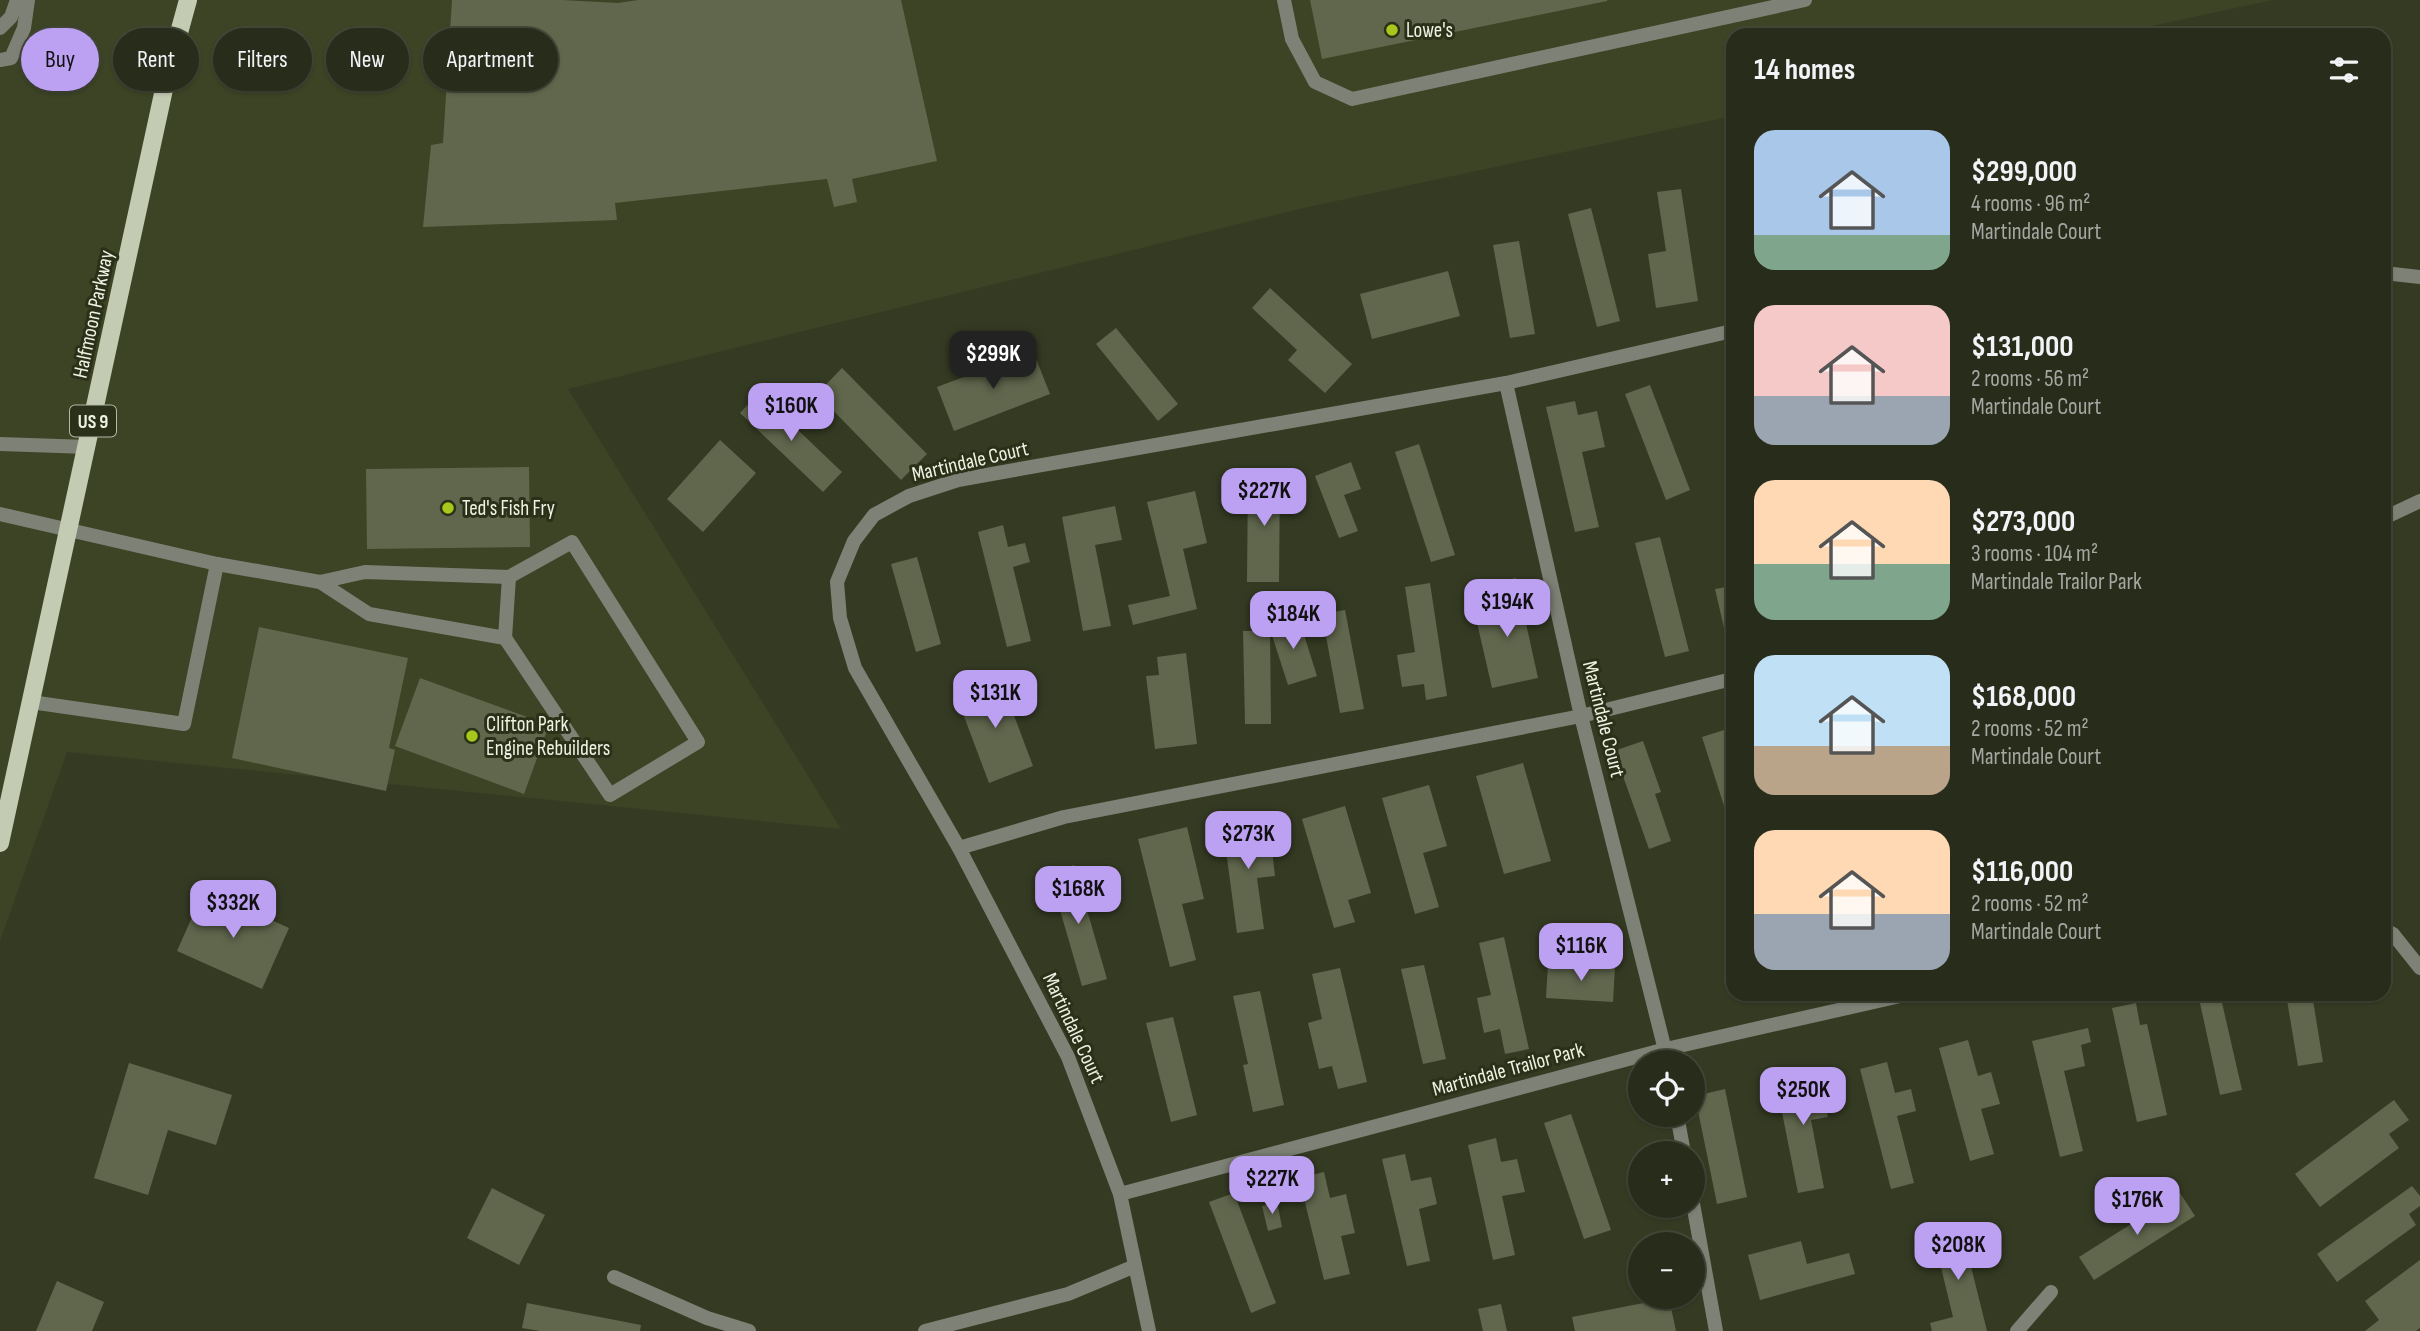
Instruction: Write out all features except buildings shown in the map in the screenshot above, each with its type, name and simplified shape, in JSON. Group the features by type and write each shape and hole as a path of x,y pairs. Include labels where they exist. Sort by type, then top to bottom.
{"main road":[{"name":"Halfmoon Parkway","path":"0,843 166,80 188,0"}],"street":[{"path":"0,28 10,17 17,0"},
{"path":"0,60 11,58 24,28 28,0"},
{"path":"1284,0 1292,39 1315,82 1352,99 1805,0"},
{"path":"2391,275 2420,278"},
{"name":"Martindale Court","path":"1149,1331 1120,1194 1069,1057 959,848 855,668 840,618 837,582 854,541 874,515 909,496 958,480 1506,383 1726,332"},
{"name":"Martindale Court","path":"1506,383 1581,716 1665,1050"},
{"path":"0,444 88,447"},
{"path":"2391,514 2420,500"},
{"path":"0,514 217,564 320,582 365,572 509,577 572,542 698,742 610,795 505,638 509,577"},
{"path":"31,702 184,724 217,564"},
{"path":"320,582 369,614 505,638"},
{"path":"959,848 1064,817 1581,716 1726,680"},
{"path":"2391,933 2420,968"},
{"name":"Martindale Trailor Park","path":"1690,1050 1882,1001"},
{"name":"Martindale Trailor Park","path":"1120,1194 1628,1066"},
{"path":"1696,1218 1716,1331"},
{"path":"925,1331 1068,1294 1135,1265"},
{"path":"614,1277 707,1318 749,1331"},
{"path":"2017,1331 2051,1292"}],"shaded area":[{"path":"0,0 2273,0 2142,28 1726,28 1726,117 1308,207 568,389 841,829 67,752 0,941"}],"place":[{"name":"Lowe's","path":"1392,30"},
{"name":"Ted's Fish Fry","path":"448,508"},
{"name":"Clifton Park Engine Rebuilders","path":"472,736"}]}
